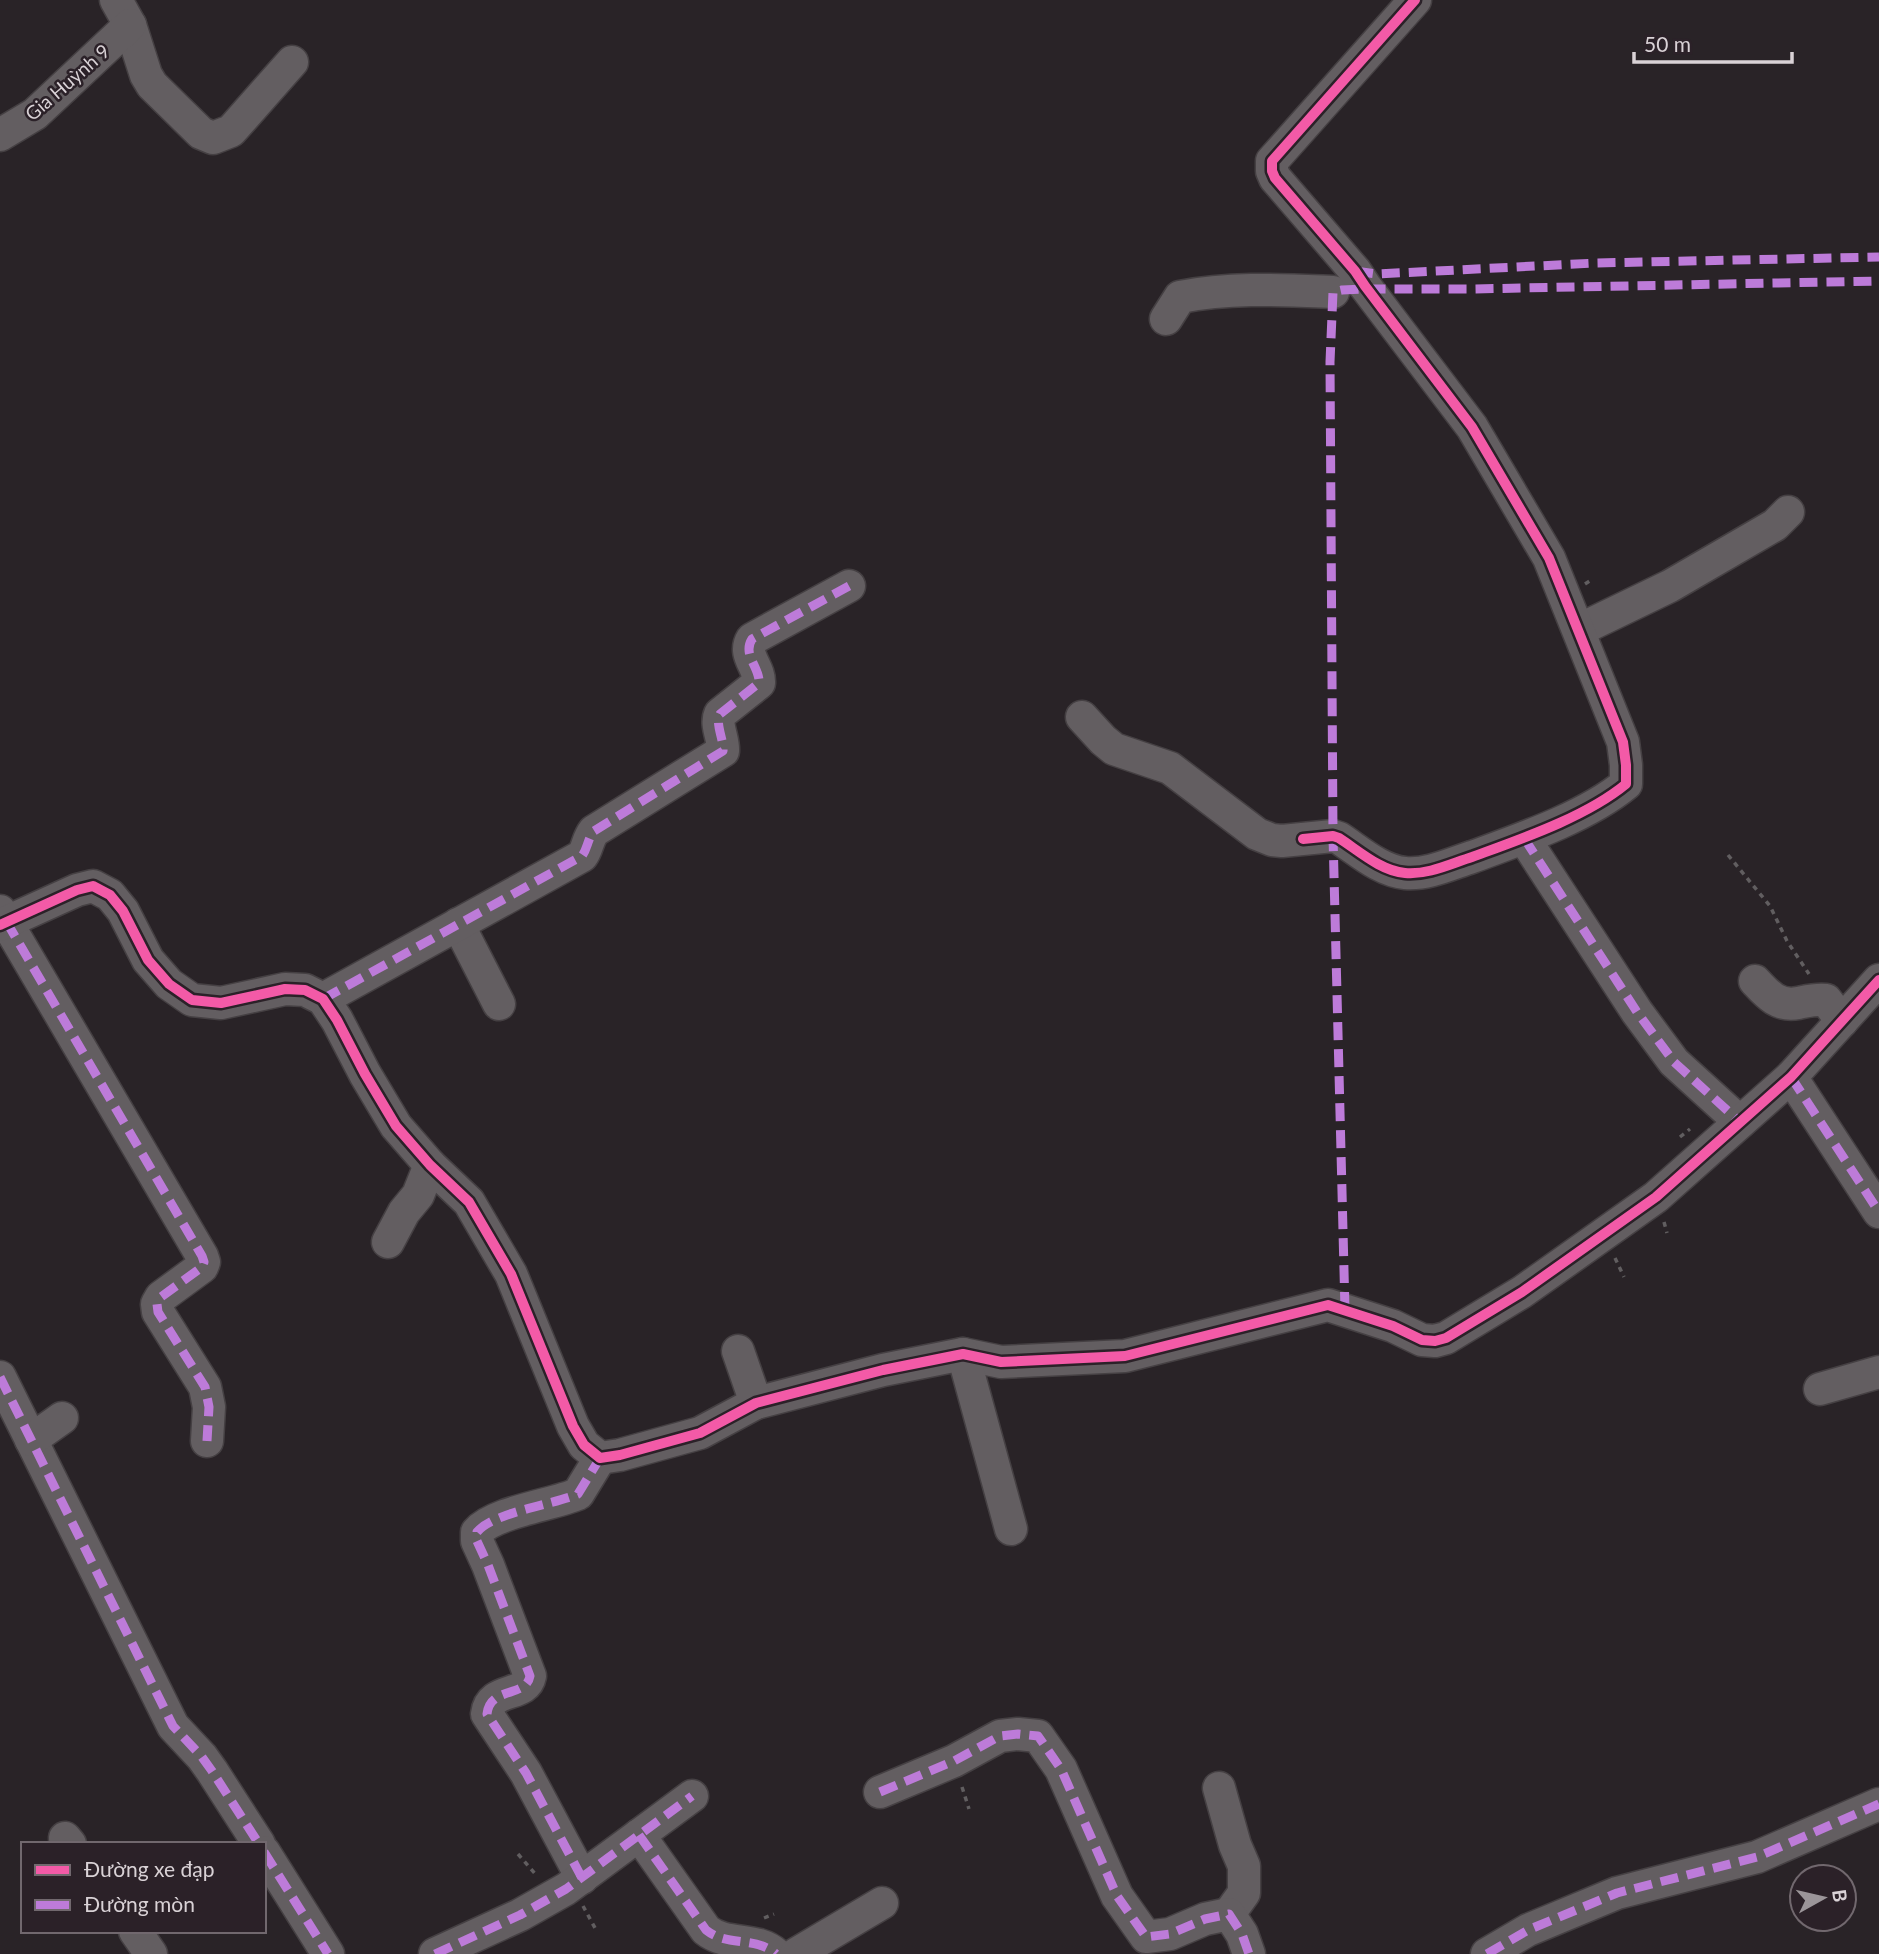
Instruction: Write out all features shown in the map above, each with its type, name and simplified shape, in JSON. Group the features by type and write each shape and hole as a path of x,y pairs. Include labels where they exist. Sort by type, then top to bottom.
{"street":[{"path":"1082,717 1114,749 1170,768 1257,834 1282,841 1333,836 1390,870 1405,873 1427,872 1524,838 1591,807 1626,784 1623,742 1549,558 1472,427 1352,284 1272,171 1272,160 1415,0"},
{"name":"Gia Huỳnh 9","path":"0,135 35,114 123,13 152,85 201,134 213,138 231,131 292,62"},
{"path":"1166,319 1180,297 1202,293 1352,284"},
{"path":"1579,630 1670,586 1775,525 1788,512"},
{"path":"323,999 582,856 594,831 723,751 718,719 720,714 759,683 760,677 749,655 748,646 752,639 849,586"},
{"path":"1524,838 1637,1012 1674,1062 1740,1122"},
{"path":"207,1441 209,1407 205,1387 158,1312 157,1304 160,1297 202,1267 202,1256 2,919 77,890 93,886 110,895 122,911 148,960 169,984 192,1000 221,1003 285,989 305,990 323,999 396,1126 430,1165 469,1202 510,1275 573,1426 584,1445 600,1458 700,1433 756,1403 883,1370 963,1354 1001,1362 1125,1356 1328,1305 1393,1326 1422,1340 1446,1338 1525,1305 1656,1197 1791,1077 1834,1010 1879,980"},
{"path":"458,924 499,1004"},
{"path":"1755,981 1769,997 1780,1002 1793,1004 1815,999 1834,1010"},
{"path":"1791,1077 1879,1212"},
{"path":"388,1242 404,1212 418,1195 430,1165"},
{"path":"738,1351 756,1403"},
{"path":"963,1354 1011,1529"},
{"path":"1820,1390 1879,1372"},
{"path":"0,1377 173,1726 202,1757 258,1842"},
{"path":"31,1440 62,1418"},
{"path":"582,1878 526,1773 487,1714 488,1706 496,1697 524,1686 529,1682 530,1675 477,1541 477,1532 482,1526 500,1518 578,1494 600,1458"},
{"path":"880,1792 954,1762 1000,1736 1038,1736 1061,1769 1117,1896 1146,1937 1170,1934 1205,1919 1229,1914 1244,1893 1244,1866 1235,1845 1219,1787"},
{"path":"435,1954 520,1915 566,1889 692,1796"},
{"path":"1487,1954 1528,1930 1617,1893 1757,1857 1879,1804"},
{"path":"639,1835 706,1930 722,1940 753,1942 776,1954"},
{"path":"266,1855 328,1954"},
{"path":"796,1954 882,1903"},
{"path":"1229,1914 1242,1934 1249,1954"},
{"path":"136,1933 151,1954"}],"path":[{"path":"1728,855 1770,906 1787,941 1834,1010"}],"marked path":[{"path":"1355,271 1377,274 1596,263 1879,257"},
{"path":"1345,1310 1333,836 1330,362 1333,292 1367,289 1879,281"},
{"path":"323,999 582,856 594,831 723,751 718,723 720,714 759,683 749,650 752,639 849,586"},
{"path":"1524,838 1637,1012 1674,1062 1740,1122"},
{"path":"6,921 202,1256 202,1267 161,1297 157,1304 158,1312 205,1387 209,1407 207,1441"},
{"path":"1791,1077 1879,1212"},
{"path":"0,1377 173,1726 202,1757 258,1842"},
{"path":"582,1878 526,1773 487,1714 494,1699 522,1687 530,1676 477,1541 477,1532 496,1519 578,1494 600,1458"},
{"path":"880,1792 954,1761 1000,1736 1038,1736 1061,1769 1117,1896 1146,1937 1170,1934 1205,1919 1229,1914 1242,1934 1249,1954"},
{"path":"435,1954 520,1915 566,1889 692,1796"},
{"path":"1487,1954 1528,1930 1617,1893 1757,1857 1879,1804"},
{"path":"639,1835 706,1930 723,1938 760,1945 776,1954"},
{"path":"266,1855 328,1954"}],"cycle path":[{"path":"1303,839 1333,836 1387,869 1405,873 1422,872 1511,843 1573,817 1626,784 1623,742 1549,558 1472,427 1355,271 1275,178 1272,171 1272,161 1415,0"},
{"path":"0,925 77,890 93,886 110,895 123,911 148,960 169,984 192,1000 221,1003 285,989 305,990 323,999 396,1126 430,1165 469,1202 511,1274 573,1426 584,1445 600,1458 700,1433 756,1403 883,1370 963,1354 1001,1362 1125,1356 1328,1305 1393,1326 1422,1340 1446,1338 1522,1292 1656,1197 1791,1077 1879,980"}]}
